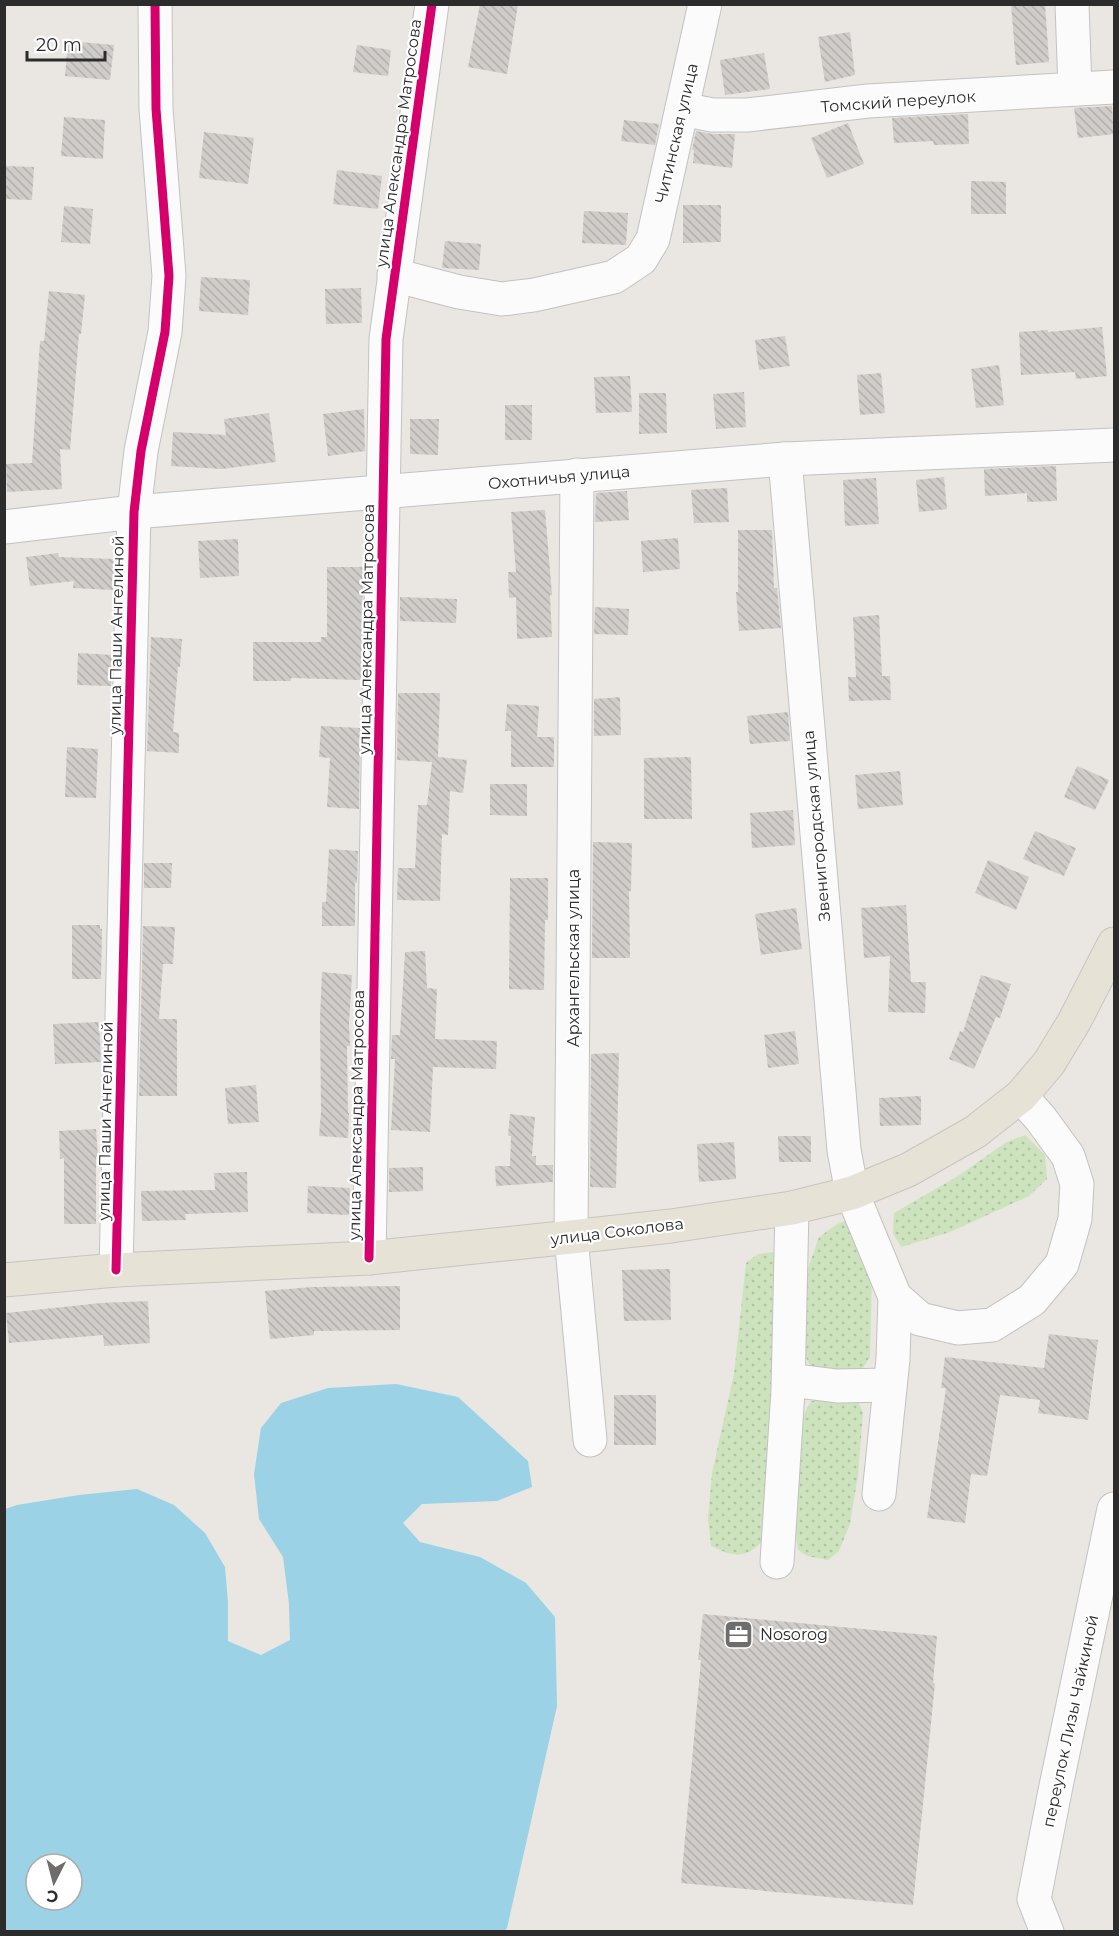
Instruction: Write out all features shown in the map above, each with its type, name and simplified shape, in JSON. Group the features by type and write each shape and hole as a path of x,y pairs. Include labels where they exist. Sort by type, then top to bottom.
{"main road":[{"name":"улица Соколова","path":"4,1281 116,1270 369,1258 671,1226 792,1208 852,1193 908,1170 975,1132 1021,1096 1049,1063 1074,1022 1114,944"}],"street":[{"name":"улица Паши Ангелиной","path":"116,1270 134,512 141,452 165,332 169,276 156,109 155,4"},
{"name":"улица Александра Матросова","path":"369,1258 386,339 432,4"},
{"name":"Читинская улица","path":"394,275 459,292 502,299 534,296 614,277 641,259 653,239 705,4"},
{"path":"1072,4 1076,89"},
{"name":"Томский переулок","path":"682,109 712,115 747,115 868,101 1114,87"},
{"name":"Охотничья улица","path":"4,527 134,512 785,459 1114,445"},
{"name":"Звенигородская улица","path":"785,459 844,1150 852,1193 895,1298"},
{"name":"Архангельская улица","path":"577,475 571,1237 590,1440"},
{"path":"895,1298 920,1319 958,1328 992,1325 1032,1300 1062,1264 1075,1219 1077,1184 1068,1156 1021,1096"},
{"path":"777,1562 789,1380 792,1208"},
{"path":"879,1494 893,1359 895,1298"},
{"path":"789,1380 837,1386 890,1385"},
{"name":"переулок Лизы Чайкиной","path":"1047,1932 1034,1899 1114,1509"}],"green space":[{"path":"1025,1135 1045,1155 1047,1179 1029,1196 950,1232 901,1247 893,1233 894,1213 958,1176 1005,1143"},
{"path":"853,1217 872,1274 870,1357 859,1374 814,1373 802,1350 807,1271 819,1237"},
{"path":"773,1252 783,1263 762,1542 749,1552 732,1554 711,1546 708,1518 712,1473 734,1374 746,1263 758,1254"},
{"path":"840,1397 858,1402 863,1413 858,1475 850,1524 839,1551 828,1560 807,1556 798,1550 793,1512 802,1418 811,1401"}],"water":[{"path":"396,1384 458,1397 528,1461 532,1487 497,1501 422,1504 403,1523 420,1542 480,1557 526,1583 555,1617 557,1706 507,1928 504,1932 5,1931 5,1509 79,1495 137,1489 174,1505 205,1533 225,1567 228,1641 261,1655 290,1640 289,1604 283,1557 259,1519 254,1474 261,1428 281,1403 328,1388"}],"building":[{"path":"480,4 518,4 507,74 468,67"},
{"path":"1011,4 1045,4 1049,62 1016,65"},
{"path":"850,32 855,75 825,82 818,37"},
{"path":"68,41 114,45 110,80 65,76"},
{"path":"357,45 391,50 388,76 353,72"},
{"path":"764,53 770,89 725,95 720,60"},
{"path":"1112,106 1114,134 1078,138 1074,108"},
{"path":"968,114 969,144 934,145 933,141 894,143 892,118"},
{"path":"64,117 105,120 103,159 61,156"},
{"path":"624,120 659,124 655,145 621,141"},
{"path":"848,123 864,164 827,178 811,138"},
{"path":"696,131 735,134 732,168 693,163 694,150 692,150"},
{"path":"204,132 254,138 248,184 199,178"},
{"path":"4,166 34,167 32,200 4,199"},
{"path":"337,170 382,176 378,209 333,204"},
{"path":"971,181 1006,182 1006,214 971,214"},
{"path":"683,205 721,205 721,242 683,243"},
{"path":"64,206 93,209 90,244 61,242"},
{"path":"584,211 628,213 626,245 582,243"},
{"path":"445,241 481,244 479,270 442,268"},
{"path":"201,277 250,280 248,315 199,311"},
{"path":"361,288 362,323 326,324 325,289"},
{"path":"49,291 85,295 81,334 79,334 70,450 60,449 62,489 7,492 6,464 32,463 40,341 44,341"},
{"path":"1102,327 1107,376 1076,379 1075,372 1021,375 1019,332"},
{"path":"785,336 790,366 759,370 755,340"},
{"path":"999,365 1004,405 976,408 971,369"},
{"path":"881,373 885,413 860,415 857,375"},
{"path":"630,376 632,412 596,413 594,377"},
{"path":"744,392 746,427 716,429 713,394"},
{"path":"639,393 666,393 667,433 639,434"},
{"path":"505,405 532,405 532,440 505,440"},
{"path":"364,409 365,451 328,456 323,414"},
{"path":"269,413 276,462 222,469 171,466 173,432 226,435 224,419"},
{"path":"410,419 439,419 438,455 410,454"},
{"path":"1056,466 1057,501 1027,502 1027,493 985,496 984,469"},
{"path":"944,477 947,509 919,512 916,480"},
{"path":"876,478 879,524 845,526 843,480"},
{"path":"727,488 729,522 694,523 691,490"},
{"path":"627,491 629,520 595,522 596,493"},
{"path":"545,510 552,595 550,595 552,637 517,639 516,597 509,598 508,572 516,572 511,512"},
{"path":"738,530 772,530 774,588 777,588 781,628 739,631 736,592 738,592"},
{"path":"678,538 680,569 643,572 641,541"},
{"path":"238,539 239,576 200,578 198,541"},
{"path":"58,553 59,557 114,559 113,590 73,588 74,581 30,586 26,557"},
{"path":"327,567 363,567 361,680 291,678 291,681 253,681 253,642 321,642 321,637 327,637"},
{"path":"400,597 457,599 456,623 400,621"},
{"path":"595,607 629,609 628,635 594,634"},
{"path":"879,615 882,676 890,676 891,700 849,701 848,677 856,677 853,617"},
{"path":"151,637 182,639 173,732 179,733 179,753 147,751"},
{"path":"78,653 112,655 111,686 77,685"},
{"path":"398,693 440,693 438,757 467,760 463,793 450,791 448,835 442,834 440,901 397,900 398,868 415,868 418,805 427,805 432,762 397,760"},
{"path":"620,697 621,735 594,736 594,699"},
{"path":"507,704 539,706 537,737 554,737 554,767 511,767 511,731 505,731"},
{"path":"788,712 790,741 750,744 747,716"},
{"path":"321,726 360,728 359,809 327,807 330,758 319,757"},
{"path":"67,747 98,749 96,798 65,797"},
{"path":"691,757 692,819 644,819 644,758"},
{"path":"1077,766 1109,780 1095,810 1064,797"},
{"path":"900,771 903,805 858,809 855,775"},
{"path":"490,784 527,784 527,816 490,815"},
{"path":"793,810 795,845 752,848 750,813"},
{"path":"1035,831 1076,848 1064,876 1023,859"},
{"path":"593,842 632,843 631,891 629,891 630,958 592,958"},
{"path":"329,849 358,851 355,926 322,926 322,902 326,902"},
{"path":"988,860 1029,877 1016,910 975,893"},
{"path":"144,863 172,863 171,888 144,888"},
{"path":"510,878 548,878 544,990 509,989"},
{"path":"906,905 911,982 926,982 925,1013 888,1012 890,956 864,958 861,908"},
{"path":"796,908 802,949 761,955 755,914"},
{"path":"72,925 100,925 102,929 101,979 72,979"},
{"path":"143,926 175,927 173,964 163,964 159,1019 177,1019 177,1096 139,1096"},
{"path":"425,951 427,988 437,989 435,1039 497,1041 496,1069 433,1067 430,1132 391,1130 395,1059 391,1059 392,1035 400,1035 405,952"},
{"path":"322,972 352,975 350,1046 347,1046 348,1138 319,1136"},
{"path":"981,975 1011,984 1000,1018 996,1017 974,1069 949,1059 960,1031 963,1032"},
{"path":"99,1022 101,1062 55,1064 53,1024"},
{"path":"795,1031 799,1064 768,1068 764,1035"},
{"path":"619,1053 616,1188 590,1187 591,1054"},
{"path":"256,1085 259,1122 228,1124 225,1088"},
{"path":"921,1096 921,1125 880,1126 879,1098"},
{"path":"510,1114 535,1117 532,1156 536,1156 536,1165 553,1165 553,1182 496,1186 495,1166 510,1166 511,1136 508,1136"},
{"path":"96,1129 98,1157 96,1157 96,1224 64,1224 64,1158 60,1159 59,1131"},
{"path":"778,1136 811,1136 811,1162 779,1162"},
{"path":"734,1142 736,1179 699,1182 697,1144"},
{"path":"423,1167 423,1191 389,1192 389,1168"},
{"path":"247,1172 248,1212 185,1214 186,1220 142,1221 141,1191 215,1190 214,1173"},
{"path":"308,1186 350,1188 349,1215 307,1213"},
{"path":"670,1269 671,1320 624,1321 622,1270"},
{"path":"400,1286 400,1330 314,1331 314,1335 270,1339 265,1291 312,1287"},
{"path":"148,1301 150,1343 104,1346 103,1335 9,1343 6,1313 101,1303"},
{"path":"1049,1334 1098,1340 1088,1420 1038,1413 1040,1400 1000,1395 987,1476 971,1474 965,1523 927,1518 946,1388 941,1388 945,1357 1044,1368"},
{"path":"614,1395 656,1395 656,1445 614,1445"},
{"path":"703,1614 937,1636 933,1683 935,1683 913,1905 681,1883"}],"cycle path":[{"path":"116,1270 134,512 141,451 165,332 169,276 156,109 155,4"},
{"path":"369,1258 386,339 432,4"}],"place":[{"name":"Nosorog","path":"739,1634"}]}
